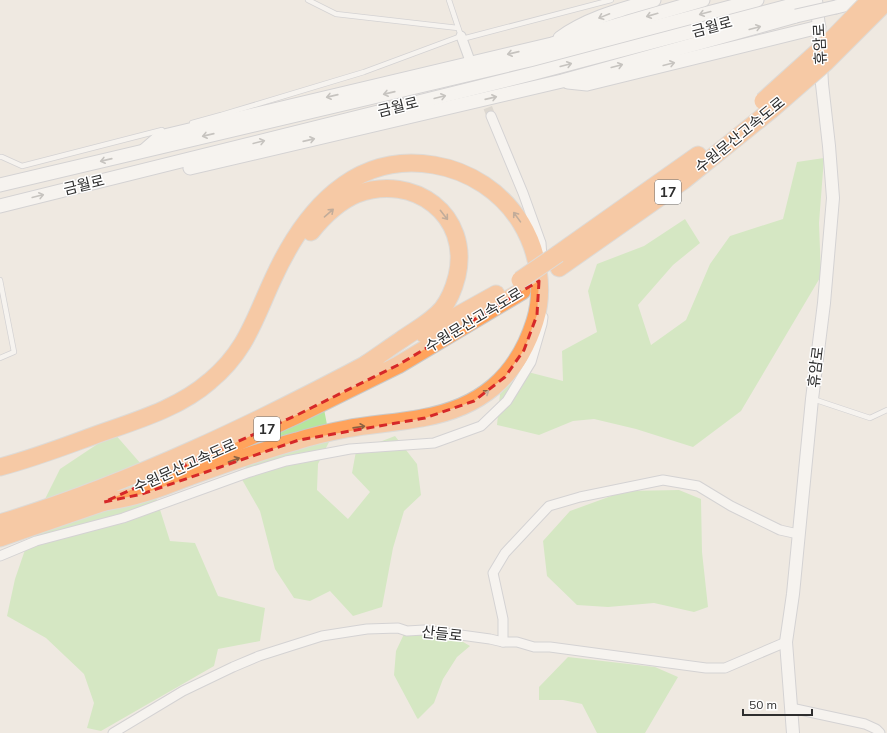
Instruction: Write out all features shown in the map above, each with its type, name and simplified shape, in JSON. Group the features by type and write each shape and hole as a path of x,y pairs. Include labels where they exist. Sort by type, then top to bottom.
{"highway":[{"name":"수원문산고속도로","path":"0,538 104,502 278,424 398,365 683,181 767,105 870,0"},
{"name":"수원문산고속도로","path":"767,105 826,62 887,1"},
{"path":"0,467 29,459 153,414 198,392 214,378 241,347 256,318 287,249 313,212 326,198 342,185 360,174 382,166 405,163 425,163 442,166 463,173 480,182 508,204 521,222 536,256 539,296 537,314 524,350 515,365 492,388 474,401 452,410 425,418 347,429 299,440 241,458 142,494 104,502"},
{"path":"0,474 28,468 148,427 189,408 215,390 232,374 257,338 293,259 305,239 321,220 337,206 356,195 387,188 402,189 416,193 428,200 446,217 453,229 458,246 460,258 459,269 454,290 443,308 430,321 366,364"},
{"name":"수원문산고속도로","path":"0,523 102,488 257,419 521,285"}],"main road":[{"path":"552,44 572,29 618,11 654,0"},
{"path":"144,151 160,137 552,44 703,0"},
{"name":"금월로","path":"0,185 530,60 757,0"},
{"path":"796,10 811,0"},
{"path":"148,170 187,169 562,81 796,10 836,7 865,0"},
{"name":"금월로","path":"0,206 796,10"},
{"path":"562,81 587,84 820,27"}],"street":[{"name":"휴암로","path":"793,733 786,642 812,399 824,303 833,198 822,84 820,27 816,0"},
{"path":"460,34 469,58"},
{"path":"0,556 36,541 123,518 247,473 286,461 350,449 434,443 480,426 507,401 531,362 542,324 544,295 541,243 523,193 491,116"},
{"path":"503,642 503,619 493,573 505,554 549,506 580,497 663,480 698,486 731,506 780,530 798,534"},
{"name":"산들로","path":"113,733 183,691 259,656 322,636 367,629 398,628 407,631 424,630 503,642 517,642 534,647 550,647 696,666 725,668 786,642"},
{"path":"790,708 865,724 876,729 880,733"}],"lane":[{"path":"308,0 336,14 460,34"},
{"path":"449,0 460,34"},
{"path":"183,125 221,116 364,72 460,34 611,0"},
{"path":"0,157 22,166 168,129"},
{"path":"0,280 14,352 0,358"},
{"path":"812,399 870,418 887,410"}],"highlighted area":[{"path":"539,281 537,315 524,350 505,377 474,401 425,418 299,440 142,494 104,502 299,414 398,365"}],"green space":[{"path":"824,158 819,223 821,276 741,411 693,447 636,429 594,419 573,421 539,435 497,425 500,394 524,371 563,381 562,351 597,332 588,291 597,264 644,246 685,219 700,243 673,265 638,305 651,345 686,320 710,264 730,236 783,219 797,162"},
{"path":"323,404 330,440 318,464 317,490 348,519 370,492 352,473 356,451 395,436 417,464 421,495 404,511 393,548 382,607 353,616 330,591 310,601 294,598 275,569 260,511 240,476 260,445"},
{"path":"114,433 148,472 170,541 195,543 218,596 265,608 260,641 218,649 214,666 101,731 87,728 94,703 84,674 46,638 7,616 15,579 37,515 60,469"},
{"path":"679,490 701,499 702,552 708,607 694,612 654,603 608,607 577,605 547,576 543,541 570,511 625,491"},
{"path":"431,631 458,639 470,646 457,657 443,679 434,703 418,719 394,675 396,651 404,634"},
{"path":"568,657 655,667 678,677 645,733 597,733 582,704 563,700 539,700 539,687"}],"tunnel":[{"path":"483,95 491,116"}]}
